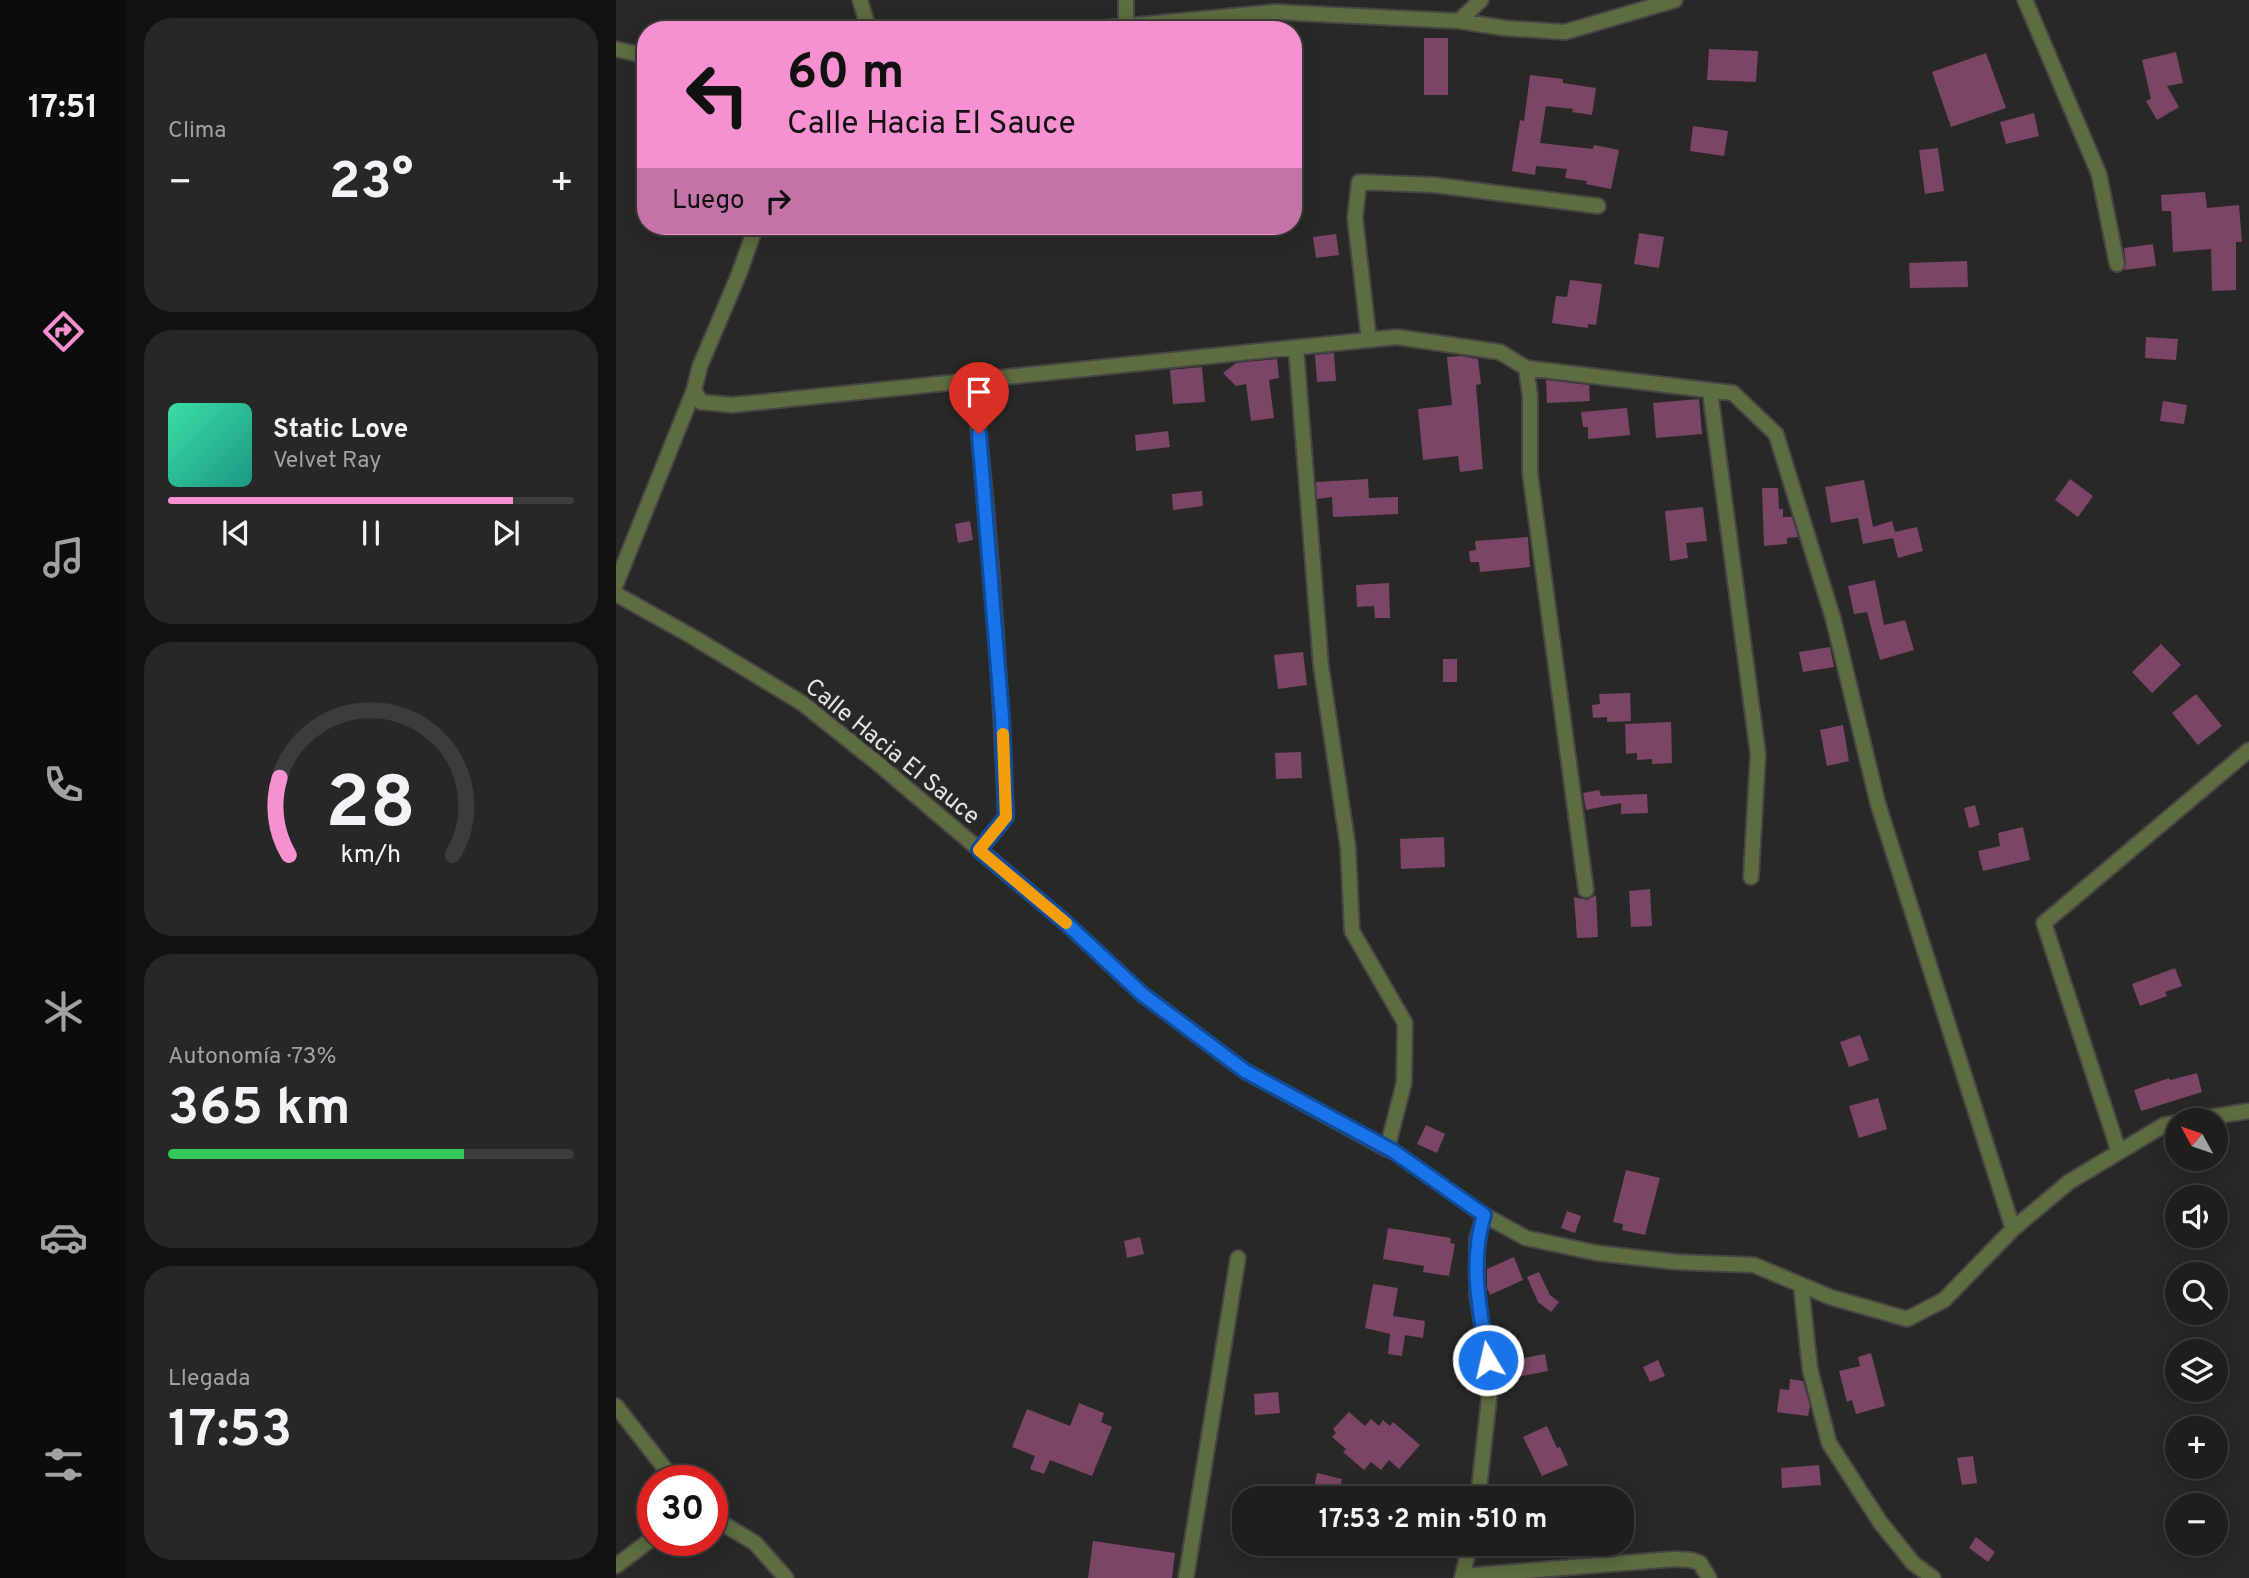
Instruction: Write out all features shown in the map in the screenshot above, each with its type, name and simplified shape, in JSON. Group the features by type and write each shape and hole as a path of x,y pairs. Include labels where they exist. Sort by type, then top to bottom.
{"street":[{"path":"860,0 866,21"},
{"path":"1126,0 1126,21"},
{"path":"1459,21 1481,0"},
{"path":"1179,21 1275,12 1459,21 1503,28 1565,32 1675,0"},
{"path":"2025,0 2099,174 2117,264"},
{"path":"616,49 637,55"},
{"path":"1369,340 1355,218 1359,182 1435,185 1598,206"},
{"path":"616,584 753,235"},
{"path":"694,390 701,402 732,405 1397,337 1500,352 1525,368 1733,393 1776,434 1833,618 1878,804 2012,1229"},
{"path":"1296,348 1321,666 1348,846 1352,931 1405,1023 1404,1083 1387,1149"},
{"path":"1525,368 1530,395 1530,473 1586,890"},
{"path":"973,381 1002,717 1006,817 979,850"},
{"path":"1710,391 1758,754 1751,877"},
{"name":"Calle Hacia El Sauce","path":"616,594 694,637 802,703 1066,923 1142,994 1245,1071 1393,1151 1484,1215 1526,1238 1597,1253 1676,1262 1754,1265 1830,1297 1907,1319 1944,1300 2012,1229 2069,1182 2165,1125"},
{"path":"2119,1152 2045,923 2249,750"},
{"path":"2228,1114 2249,1111"},
{"path":"1479,1486 1491,1381 1477,1294 1476,1239 1484,1215"},
{"path":"1186,1578 1238,1258"},
{"path":"1801,1284 1810,1369 1829,1443 1880,1522 1913,1563 1933,1578"},
{"path":"616,1406 662,1465"},
{"path":"728,1527 755,1543 786,1578"},
{"path":"616,1566 637,1550"},
{"path":"1467,1556 1463,1577 1674,1559 1700,1563 1709,1578"}],"building":[{"path":"1424,38 1448,38 1448,95 1424,95"},
{"path":"1709,49 1758,51 1756,82 1707,80"},
{"path":"2176,52 2183,83 2167,86 2179,107 2157,120 2146,101 2151,99 2142,60"},
{"path":"1986,53 2006,108 1951,127 1932,72"},
{"path":"1530,75 1563,79 1563,83 1596,88 1592,115 1572,112 1573,109 1546,106 1540,143 1593,149 1594,145 1619,150 1611,189 1586,184 1587,181 1565,178 1567,169 1536,166 1535,175 1512,171 1520,120 1524,121"},
{"path":"2034,113 2039,136 2006,144 2000,122"},
{"path":"1693,126 1728,131 1724,156 1690,151"},
{"path":"1938,148 1944,191 1925,194 1919,150"},
{"path":"2205,192 2207,208 2239,205 2242,242 2236,242 2236,290 2212,291 2211,249 2173,252 2171,211 2162,211 2161,195"},
{"path":"1639,233 1664,237 1659,268 1634,264"},
{"path":"1336,234 1339,255 1316,258 1313,237"},
{"path":"2153,244 2156,266 2124,270 2124,248"},
{"path":"1967,261 1968,287 1910,288 1909,263"},
{"path":"1570,280 1602,284 1596,325 1588,324 1588,328 1552,323 1556,296 1567,297"},
{"path":"2146,337 2178,339 2176,360 2145,358"},
{"path":"1334,353 1336,381 1317,382 1315,355"},
{"path":"1447,357 1478,359 1481,384 1476,385 1483,469 1460,472 1458,456 1423,460 1418,409 1452,405"},
{"path":"1277,359 1279,378 1269,380 1274,418 1251,421 1246,384 1236,386 1223,373 1236,363"},
{"path":"1202,367 1205,402 1173,404 1170,370"},
{"path":"1546,380 1589,385 1590,401 1547,403"},
{"path":"1699,399 1702,434 1656,438 1653,403"},
{"path":"2163,401 2187,405 2184,424 2160,421"},
{"path":"1627,408 1630,435 1588,439 1588,427 1583,427 1581,412"},
{"path":"1168,431 1170,447 1136,451 1135,435"},
{"path":"1368,479 1369,498 1398,497 1398,514 1333,517 1332,497 1317,499 1316,482"},
{"path":"2070,479 2093,496 2078,517 2055,500"},
{"path":"1864,480 1873,527 1892,521 1895,532 1917,527 1923,551 1898,558 1893,538 1863,544 1858,518 1831,523 1825,487"},
{"path":"1762,488 1778,488 1779,509 1783,509 1783,517 1792,517 1798,537 1787,538 1787,544 1764,546"},
{"path":"1202,491 1203,506 1173,510 1172,494"},
{"path":"1703,507 1707,541 1686,543 1688,558 1670,561 1665,511"},
{"path":"970,521 973,540 958,543 955,524"},
{"path":"1528,537 1530,567 1480,572 1479,562 1470,562 1469,551 1476,550 1475,541"},
{"path":"1875,580 1884,625 1905,620 1914,650 1880,660 1867,612 1854,614 1848,586"},
{"path":"1389,583 1390,618 1375,618 1374,606 1357,607 1356,585"},
{"path":"2161,644 2181,665 2152,693 2132,672"},
{"path":"1830,647 1834,667 1803,672 1799,652"},
{"path":"1303,652 1307,685 1278,689 1274,655"},
{"path":"1443,659 1457,659 1457,682 1443,682"},
{"path":"1630,693 1631,721 1607,722 1607,717 1593,718 1592,705 1600,704 1599,694"},
{"path":"2196,694 2222,726 2198,745 2172,713"},
{"path":"1671,722 1672,763 1652,764 1652,759 1637,760 1637,753 1626,754 1625,724"},
{"path":"1843,725 1849,761 1827,766 1820,730"},
{"path":"1301,752 1302,778 1276,779 1275,753"},
{"path":"1599,790 1601,796 1647,794 1648,813 1621,814 1621,803 1586,810 1583,793"},
{"path":"1975,805 1980,825 1969,828 1964,808"},
{"path":"2023,827 2030,860 1983,871 1978,851 2000,846 1998,833"},
{"path":"1444,837 1445,867 1401,869 1400,839"},
{"path":"1650,889 1652,926 1631,927 1629,891"},
{"path":"1596,895 1598,937 1577,938 1574,897 1587,900"},
{"path":"2175,968 2182,986 2165,992 2167,996 2140,1006 2132,984"},
{"path":"1860,1035 1869,1060 1849,1067 1840,1042"},
{"path":"2197,1073 2202,1092 2141,1111 2134,1090 2169,1078 2170,1080"},
{"path":"1878,1098 1887,1129 1859,1138 1849,1106"},
{"path":"1426,1125 1445,1134 1437,1153 1417,1144"},
{"path":"1626,1170 1660,1178 1645,1235 1622,1230 1623,1224 1613,1222"},
{"path":"1567,1211 1581,1216 1575,1233 1561,1228"},
{"path":"1388,1228 1451,1238 1450,1243 1455,1244 1449,1276 1423,1272 1424,1266 1383,1259"},
{"path":"1140,1237 1144,1254 1127,1258 1124,1241"},
{"path":"1514,1257 1523,1280 1490,1295 1487,1288 1487,1269"},
{"path":"1539,1272 1550,1295 1559,1302 1551,1312 1538,1302 1527,1277"},
{"path":"1373,1284 1398,1288 1393,1316 1425,1321 1423,1338 1405,1335 1402,1356 1388,1354 1390,1334 1365,1328"},
{"path":"1871,1353 1885,1406 1856,1414 1852,1400 1847,1402 1839,1371 1860,1366 1858,1357"},
{"path":"1545,1354 1548,1371 1512,1378 1508,1361"},
{"path":"1658,1360 1665,1376 1650,1382 1643,1367"},
{"path":"1790,1379 1803,1381 1810,1406 1808,1416 1777,1412 1780,1389 1789,1390"},
{"path":"1278,1392 1280,1413 1255,1415 1254,1394"},
{"path":"1079,1403 1104,1413 1101,1422 1112,1427 1092,1476 1050,1460 1044,1474 1030,1469 1035,1456 1012,1447 1027,1409 1070,1426"},
{"path":"1349,1412 1365,1426 1371,1419 1379,1426 1383,1420 1390,1426 1393,1422 1420,1445 1399,1469 1389,1460 1381,1470 1371,1462 1364,1470 1343,1452 1346,1449 1332,1437 1336,1433 1333,1429"},
{"path":"1547,1426 1568,1465 1542,1476 1523,1437"},
{"path":"1973,1456 1977,1483 1962,1485 1957,1458"},
{"path":"1819,1465 1821,1485 1782,1488 1781,1468"},
{"path":"1317,1473 1342,1479 1340,1486 1314,1486"},
{"path":"1444,1484 1444,1486 1418,1486"},
{"path":"1976,1537 1995,1552 1988,1562 1969,1548"},
{"path":"1093,1541 1175,1553 1172,1578 1088,1578"}],"slow traffic":[{"path":"1003,734 1006,817 979,850 1066,923"}],"route":[{"path":"979,434 1002,717 1006,817 979,850 1066,923 1142,994 1245,1071 1393,1151 1484,1215 1476,1239 1477,1294 1488,1360"}]}
